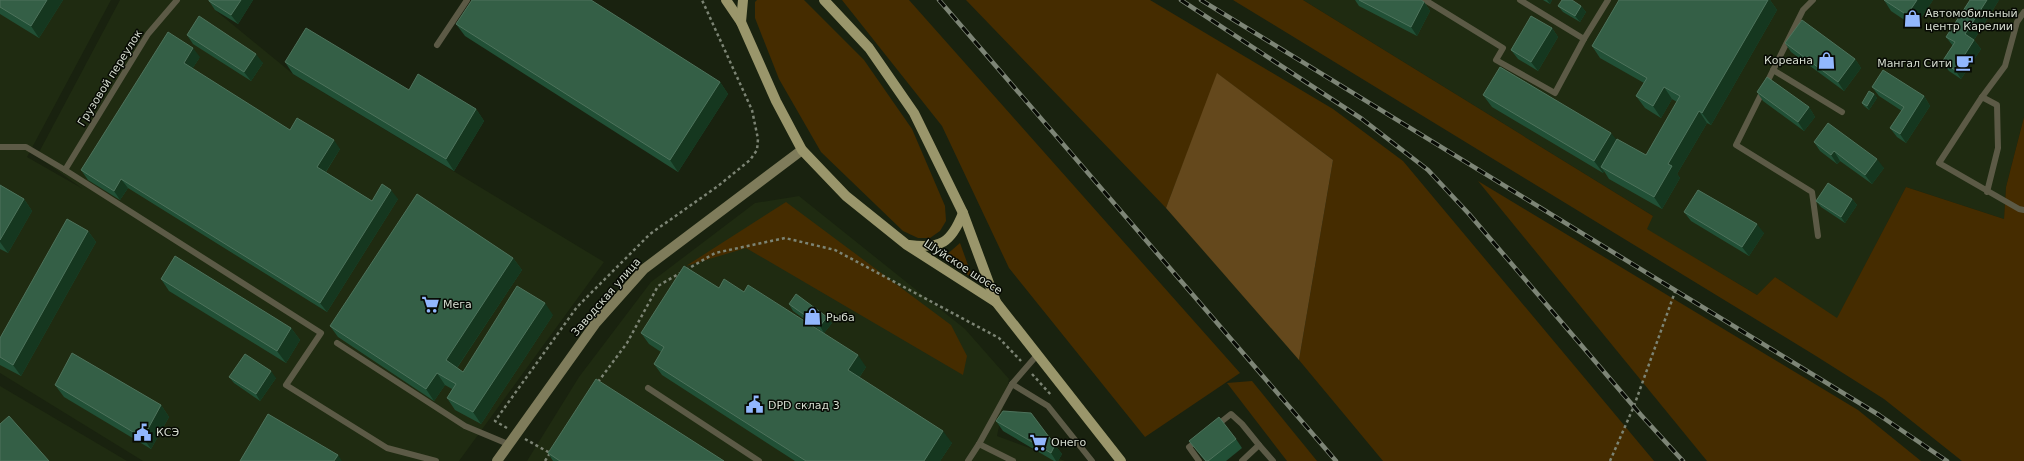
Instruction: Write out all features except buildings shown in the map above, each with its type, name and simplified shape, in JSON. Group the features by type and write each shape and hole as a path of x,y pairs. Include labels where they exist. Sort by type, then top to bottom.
{"main road":[{"name":"Шуйское шоссе","path":"726,0 740,22 776,101 802,150 846,196 907,245 996,302 1121,461"},
{"path":"740,22 743,0"},
{"path":"824,0 869,48 914,113 963,213 996,302"},
{"name":"Заводская улица","path":"497,461 595,324 644,269 802,150"},
{"path":"907,245 930,248 945,241 956,230 963,213"}],"lane":[{"name":"Грузовой переулок","path":"65,170 148,34 177,0"},
{"path":"437,45 467,0"},
{"path":"1425,0 1503,48 1496,60 1555,93 1584,39 1608,0"},
{"path":"1520,0 1584,39"},
{"path":"1813,0 1803,10 1736,145 1812,192 1818,236"},
{"path":"2024,12 2017,22 2005,66 1982,97 1940,163 1987,192 2019,209 2024,210"},
{"path":"1773,70 1842,112"},
{"path":"1982,97 1997,104 1998,148 1987,192"},
{"path":"0,147 26,147 65,170 321,333 286,385 387,448 436,461"},
{"path":"336,344 465,426 508,444"},
{"path":"968,461 1012,384 1038,354"},
{"path":"1012,384 1048,406 1092,461"},
{"path":"648,388 759,461"},
{"path":"1213,428 1230,414 1242,424 1273,461"},
{"path":"1199,461 1189,447 1201,438"},
{"path":"979,444 1013,461"},
{"path":"1242,461 1259,445"}],"path":[{"path":"495,421 578,307 650,234 718,186 750,160 757,150 758,139 752,110 702,0"},
{"path":"596,385 627,343 658,286 715,253 784,238 835,250 999,338 1056,401"},
{"path":"1610,461 1634,406 1676,289"},
{"path":"545,461 554,447"}],"shaded area":[{"path":"0,0 111,0 27,157 83,189 37,156 120,0 222,0 215,10 293,74 604,262 459,461 143,461 0,373"},
{"path":"757,0 804,0 864,60 912,129 945,206 946,221 940,231 930,238 918,238 903,231 821,152 779,79 755,18 755,2"},
{"path":"842,0 909,0 1240,373 1145,437 1009,268 942,126"},
{"path":"966,0 1150,0 1333,109 1403,161 1654,461 1383,461 1299,360 1333,160 1218,74 1166,208"},
{"path":"1233,0 1303,0 1653,216 1647,229 1757,295 1775,277 1837,318 1906,187 2004,219 2006,187 2024,117 2024,461 1962,461 1884,399"},
{"path":"1303,0 2024,0 2024,117 2006,187 2004,219 1906,187 1837,319 1775,277 1757,295 1646,229 1653,216"},
{"path":"1217,73 1333,160 1299,360 1166,208"},
{"path":"1478,181 1858,410 1921,461 1707,461"},
{"path":"799,196 965,329 1009,379 997,436 1065,461 527,461 579,377 651,282 755,203"},
{"path":"786,202 951,325 967,356 963,375 746,248 686,266"},
{"path":"960,243 973,279 944,257"},
{"path":"1252,381 1317,461 1287,461 1227,383"},
{"path":"0,386 127,461 0,461"}],"railway":[{"path":"939,0 1336,461"},
{"path":"1181,0 1362,119 1428,170 1469,214 1641,415 1683,461"},
{"path":"1201,0 1879,415 1947,461"}],"place":[{"name":"Автомобильный центр Карелии","path":"1912,19"},
{"name":"Кореана","path":"1826,60"},
{"name":"Мангал Сити","path":"1965,63"},
{"name":"Мега","path":"430,304"},
{"name":"Рыба","path":"813,317"},
{"name":"DPD склад 3","path":"755,405"},
{"name":"КСЭ","path":"143,432"},
{"name":"Онего","path":"1038,442"}]}
